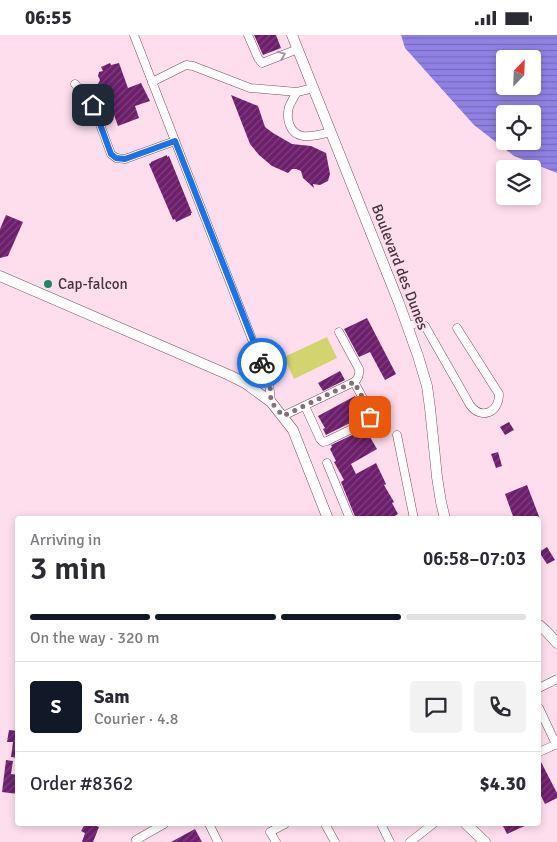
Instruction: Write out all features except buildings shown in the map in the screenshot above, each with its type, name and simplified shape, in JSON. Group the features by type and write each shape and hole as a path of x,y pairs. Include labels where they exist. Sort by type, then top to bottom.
{"main road":[{"name":"Boulevard des Dunes","path":"292,35 408,326 418,356 427,386 437,477 444,516"},
{"path":"0,276 229,375 245,383 271,402 293,430 327,516"},
{"path":"541,627 557,643"},
{"path":"468,826 485,842"}],"street":[{"path":"134,35 270,383 271,402"},
{"path":"248,35 258,59 262,63 298,49"},
{"path":"152,83 186,65 250,88 297,92 314,88"},
{"path":"75,84 93,105 111,154 116,158 125,159 175,141"},
{"path":"297,92 289,107 290,128 295,134 303,136 331,133"},
{"path":"408,326 418,323 425,325 470,405 478,412 489,412 497,405 499,394 457,328"},
{"path":"283,416 354,382 359,377 359,369 340,332"},
{"path":"305,406 320,439 323,441 327,441 366,422 370,417 370,411 354,382"},
{"path":"397,435 413,516"},
{"path":"327,463 349,516"},
{"path":"541,688 557,679"},
{"path":"541,712 556,744 541,751"},
{"path":"137,842 161,826"},
{"path":"210,826 218,842"},
{"path":"275,826 270,832 276,842"},
{"path":"326,826 335,842"},
{"path":"382,826 390,842"},
{"path":"410,842 430,826"}],"shaded area":[{"path":"401,35 557,35 557,173 541,167 541,160 524,160 506,150 541,150 541,105 496,105 496,142 474,125 405,48"},
{"path":"327,337 337,358 294,379 284,357"}],"way so far":[{"path":"262,363 270,383 271,402 283,416 354,382 370,411 370,417"}],"place":[{"name":"Cap-falcon","path":"48,284"}],"route":[{"path":"93,105 111,154 116,158 125,159 175,141 262,363"}]}
